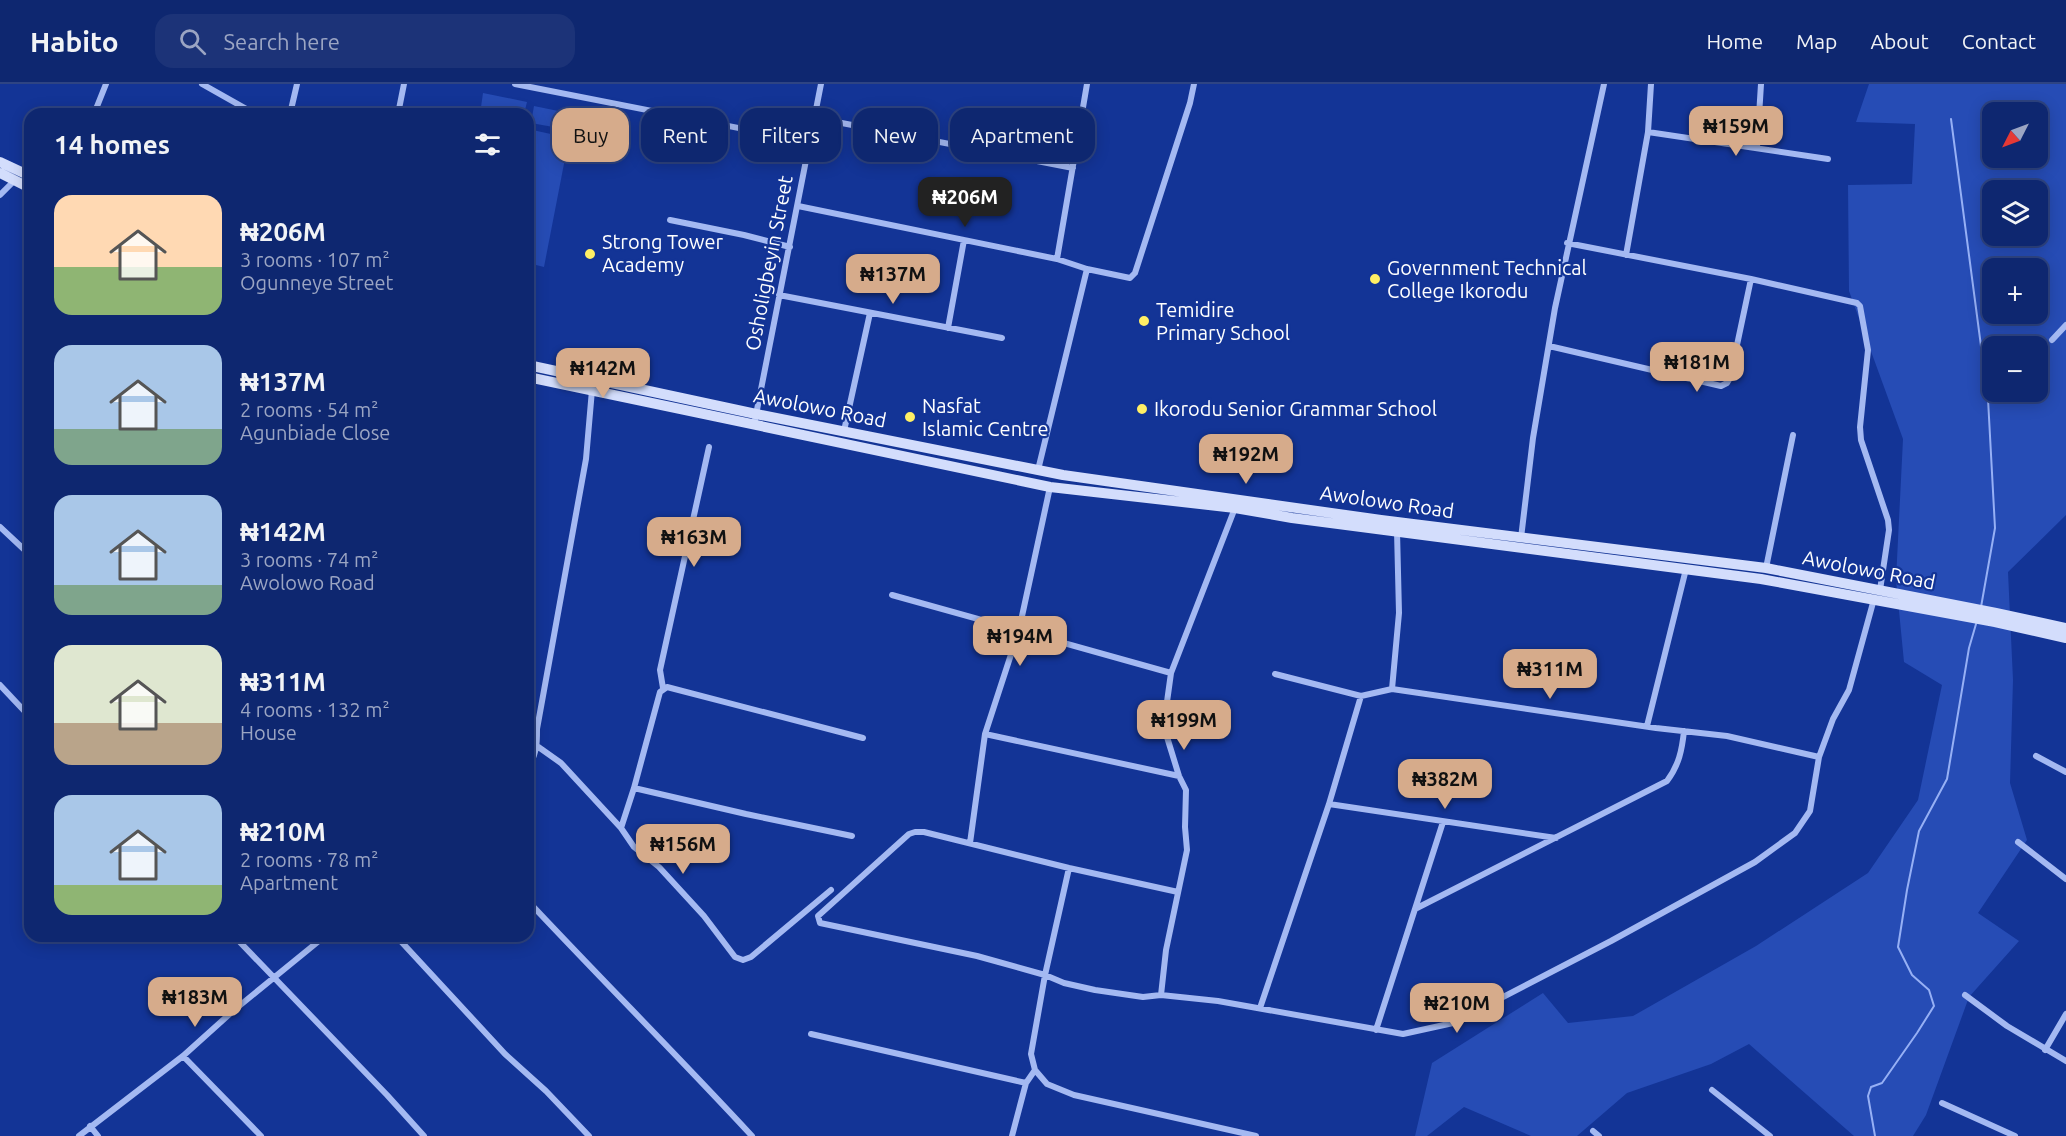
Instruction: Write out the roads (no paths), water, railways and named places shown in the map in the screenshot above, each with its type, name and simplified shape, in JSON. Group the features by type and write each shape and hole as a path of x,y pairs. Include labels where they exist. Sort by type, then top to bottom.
{"main road":[{"path":"0,162 24,173"},
{"path":"0,173 24,185"},
{"name":"Awolowo Road","path":"534,366 593,384 1050,486 1234,508 1271,509 1767,568 1877,595"},
{"name":"Awolowo Road","path":"534,378 593,384"},
{"name":"Awolowo Road","path":"755,419 844,431 1038,470 1397,531 1877,595 2066,628"},
{"name":"Awolowo Road","path":"1996,617 2066,638"}],"street":[{"path":"96,108 106,84"},
{"path":"202,84 244,108"},
{"path":"291,108 297,84"},
{"path":"399,108 404,84"},
{"path":"515,84 740,128"},
{"name":"Osholigbeyin Street","path":"817,108 821,84"},
{"path":"1057,259 1087,84"},
{"path":"798,206 1057,259 1087,269 1130,278 1133,277 1190,103 1194,84"},
{"path":"1521,538 1533,438 1555,308 1604,84"},
{"path":"1626,255 1648,132 1651,84"},
{"path":"1757,148 1761,84"},
{"path":"841,123 1073,168"},
{"path":"1648,132 1828,159"},
{"name":"Osholigbeyin Street","path":"755,419 806,162"},
{"path":"0,195 15,180"},
{"path":"670,220 790,247"},
{"path":"948,328 964,240"},
{"path":"1178,892 924,832 915,832 909,834 818,916 820,923 956,951 1095,990 1143,997 1161,995 1260,1008 1403,1034 1453,1023 1755,862 1785,842 1804,822 1810,811 1819,757 1833,719 1849,690 1877,595 1889,530 1888,520 1861,440 1860,427 1868,350 1860,306 1853,301 1568,243"},
{"path":"1038,470 1087,269"},
{"path":"1550,346 1721,386 1730,378 1751,279"},
{"path":"780,295 1002,338"},
{"path":"844,431 870,313"},
{"path":"2052,340 2066,326"},
{"path":"534,757 537,746 537,729 586,459 593,384"},
{"path":"1767,568 1793,435"},
{"path":"621,828 663,688 660,670 709,447"},
{"path":"970,843 985,734 1019,630 1050,486"},
{"path":"1161,995 1166,950 1187,850 1184,815 1186,790 1179,776 1167,736 1166,709 1171,673 1234,508"},
{"path":"0,527 24,549"},
{"path":"1392,688 1399,612 1397,531"},
{"path":"1647,726 1686,569"},
{"path":"892,595 1171,673"},
{"path":"1275,674 1361,696 1392,688 1727,736 1819,757"},
{"path":"0,685 24,711"},
{"path":"663,688 667,687 863,738"},
{"path":"1260,1008 1329,804 1361,696"},
{"path":"1417,908 1667,781 1681,758 1684,731"},
{"path":"985,734 1179,776"},
{"path":"537,746 561,763 621,828 634,847 659,867 704,916 735,957 743,960 751,957 831,890"},
{"path":"2036,756 2066,772"},
{"path":"634,788 852,836"},
{"path":"1329,804 1557,838"},
{"path":"1376,1030 1443,822"},
{"path":"2018,842 2066,879"},
{"path":"1069,868 1045,975 1031,1054 1035,1070 1047,1084 1074,1095 1225,1133 1256,1136"},
{"path":"534,906 752,1136"},
{"path":"240,942 424,1136"},
{"path":"79,1136 183,1056 233,1011 318,942"},
{"path":"402,942 505,1054 546,1091 589,1136"},
{"path":"1965,995 2007,1026 2066,1061"},
{"path":"2045,1050 2066,1014"},
{"path":"811,1034 1026,1083"},
{"path":"183,1056 261,1136"},
{"path":"1012,1136 1026,1083 1035,1070"},
{"path":"1712,1090 1770,1136"},
{"path":"1942,1104 2014,1136"},
{"path":"90,1126 98,1136"},
{"path":"1593,1131 1599,1136"}],"waterway":[{"path":"1951,119 1988,399 1995,528 1981,607"},
{"path":"1875,1136 1868,1096 1871,1087 1882,1083 1934,1006 1929,990 1912,975 1898,947 1919,831 1947,779 1969,648 1976,624"}],"place":[{"name":"Strong Tower Academy","path":"590,254"},
{"name":"Government Technical College Ikorodu","path":"1375,279"},
{"name":"Temidire Primary School","path":"1144,321"},
{"name":"Ikorodu Senior Grammar School","path":"1142,409"},
{"name":"Nasfat Islamic Centre","path":"910,417"}]}
